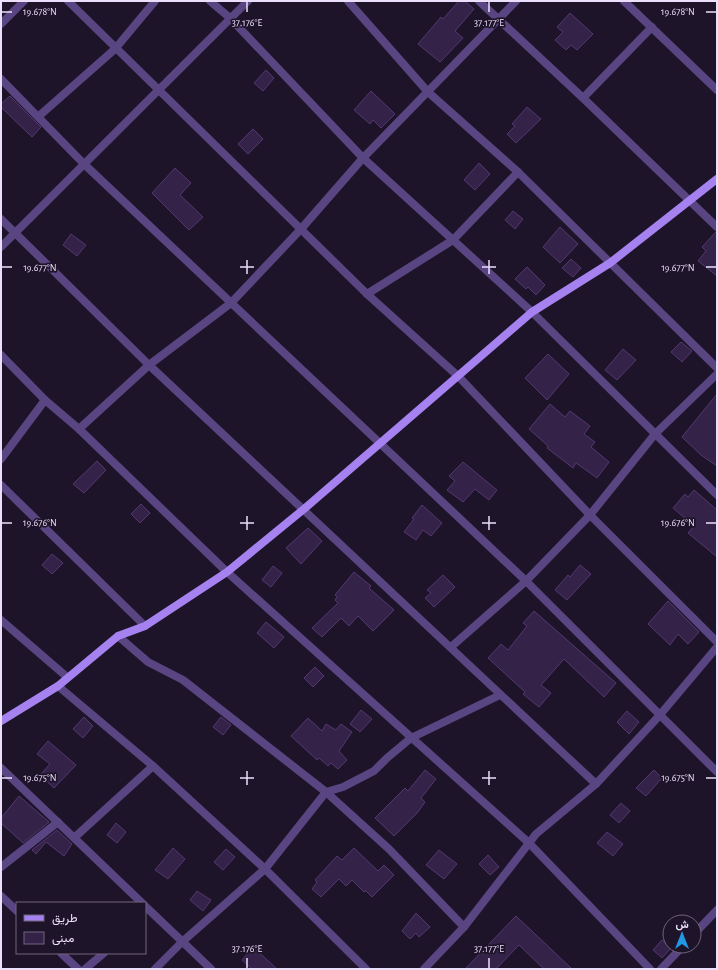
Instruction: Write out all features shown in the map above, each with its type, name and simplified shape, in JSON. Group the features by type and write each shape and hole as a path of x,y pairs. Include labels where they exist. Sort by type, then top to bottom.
{"street":[{"path":"1,24 24,1"},
{"path":"68,1 115,49 302,229 367,294 459,377 590,515 717,642"},
{"path":"39,116 115,49 155,1"},
{"path":"210,1 230,18 363,158 532,312 717,496"},
{"path":"1,247 160,91 248,1"},
{"path":"348,1 428,92 518,172 717,368"},
{"path":"479,1 584,98 717,227"},
{"path":"79,429 149,365 231,303 302,229 363,158 516,1"},
{"path":"624,1 717,90"},
{"path":"584,98 652,27"},
{"path":"1,79 39,116 84,164 526,581 659,716 717,772"},
{"path":"367,294 453,240 518,172"},
{"path":"1,721 58,686 118,636 146,626 227,572 381,444 532,312 610,263 717,179"},
{"path":"1,219 149,365 596,784"},
{"path":"1,355 45,400 79,429 227,572 529,843 650,969"},
{"path":"451,648 526,581 590,515 655,434 717,374"},
{"path":"1,459 45,400"},
{"path":"1,485 146,626"},
{"path":"1,620 67,677"},
{"path":"118,636 148,662 183,680 326,792 390,849 464,927"},
{"path":"424,969 464,927 536,834 596,784 659,716 717,647"},
{"path":"58,686 153,766 265,869 366,969"},
{"path":"155,969 182,942 265,869 326,792 343,787 374,771 411,738 500,695"},
{"path":"75,837 153,766"},
{"path":"1,768 75,837 141,902"},
{"path":"1,867 58,822"},
{"path":"1,896 16,910"},
{"path":"702,926 717,910"},
{"path":"148,915 182,942 211,969"},
{"path":"62,954 78,969"},
{"path":"85,969 103,954"},
{"path":"661,969 675,954"}],"building":[{"path":"459,1 465,1 474,9 455,31 463,38 440,62 418,44 441,17 443,19"},
{"path":"570,13 593,34 577,50 571,45 566,50 555,40 563,32 557,27"},
{"path":"266,70 274,78 263,91 254,83"},
{"path":"371,91 395,114 381,128 373,120 370,124 354,110"},
{"path":"10,96 41,127 32,137 1,107 1,104"},
{"path":"527,107 541,119 516,143 507,134 515,126 512,124"},
{"path":"253,129 263,139 248,154 238,144"},
{"path":"479,163 490,174 475,190 464,180"},
{"path":"175,168 191,183 180,195 203,217 189,230 152,193"},
{"path":"513,211 523,219 515,229 505,220"},
{"path":"560,227 578,244 560,263 543,247"},
{"path":"716,232 717,276 698,261 706,251 702,247"},
{"path":"71,234 86,245 77,256 63,245"},
{"path":"571,259 581,268 573,277 562,268"},
{"path":"527,267 545,285 536,295 528,287 526,289 515,279"},
{"path":"681,342 692,351 682,362 671,352"},
{"path":"623,349 636,360 617,380 605,370"},
{"path":"548,354 569,374 547,400 525,378"},
{"path":"717,394 717,466 701,455 682,437"},
{"path":"550,404 565,417 570,411 590,426 584,434 595,442 591,447 609,462 597,478 576,463 573,468 547,448 548,446 529,429"},
{"path":"97,461 106,470 84,493 73,484"},
{"path":"463,462 497,490 489,500 475,489 463,502 447,490 455,481 449,476"},
{"path":"694,490 717,510 717,557 688,533 694,526 673,508 685,494 688,497"},
{"path":"141,504 150,513 140,523 131,514"},
{"path":"422,505 442,523 431,536 423,530 416,540 404,532"},
{"path":"308,528 322,541 301,564 286,548"},
{"path":"52,554 63,563 52,574 42,565"},
{"path":"580,565 591,574 567,600 555,590 568,575 570,577"},
{"path":"273,566 282,573 271,587 262,580"},
{"path":"354,572 371,586 369,588 394,610 373,631 358,616 349,626 341,618 322,637 312,628 338,603 335,600 337,597 335,595"},
{"path":"443,575 455,587 434,607 425,598 431,593 427,590"},
{"path":"668,601 699,632 688,644 678,634 670,645 648,624"},
{"path":"534,611 616,683 604,697 564,659 541,685 551,693 539,707 523,694 525,692 488,658 501,644 508,650 527,626 523,623"},
{"path":"266,622 284,637 274,648 257,633"},
{"path":"315,667 324,676 313,687 304,678"},
{"path":"361,710 372,719 360,732 350,724"},
{"path":"627,711 639,722 629,734 617,722"},
{"path":"84,717 93,726 83,738 73,729"},
{"path":"221,717 231,725 223,735 213,727"},
{"path":"308,718 322,731 326,724 336,730 341,724 352,732 339,751 347,760 338,769 331,763 328,766 319,758 317,760 291,736"},
{"path":"48,741 76,765 54,788 40,775 50,764 37,754"},
{"path":"425,770 436,779 421,798 425,802 418,812 394,836 375,818 405,788 408,791"},
{"path":"654,770 662,778 646,796 636,788"},
{"path":"19,796 49,822 23,843 1,823 1,818"},
{"path":"621,803 630,811 619,823 610,815"},
{"path":"116,823 126,832 117,843 107,835"},
{"path":"57,830 72,844 64,856 46,842 36,854 32,850"},
{"path":"607,832 623,844 613,856 597,843"},
{"path":"173,848 185,859 168,879 155,870"},
{"path":"354,848 378,871 384,865 394,875 372,897 366,891 364,892 352,880 346,886 339,879 321,897 312,889 317,882 315,880 337,856 342,860"},
{"path":"226,849 235,857 223,870 214,862"},
{"path":"439,850 457,864 444,879 426,865"},
{"path":"488,855 499,867 490,875 479,864"},
{"path":"197,891 211,900 203,911 190,900"},
{"path":"416,913 430,927 419,937 416,933 410,939 402,931"},
{"path":"516,916 572,969 544,969 519,945 496,969 465,969"},
{"path":"662,940 662,954 666,954 662,958 653,950"},
{"path":"253,947 277,969 252,969 242,960"}]}
